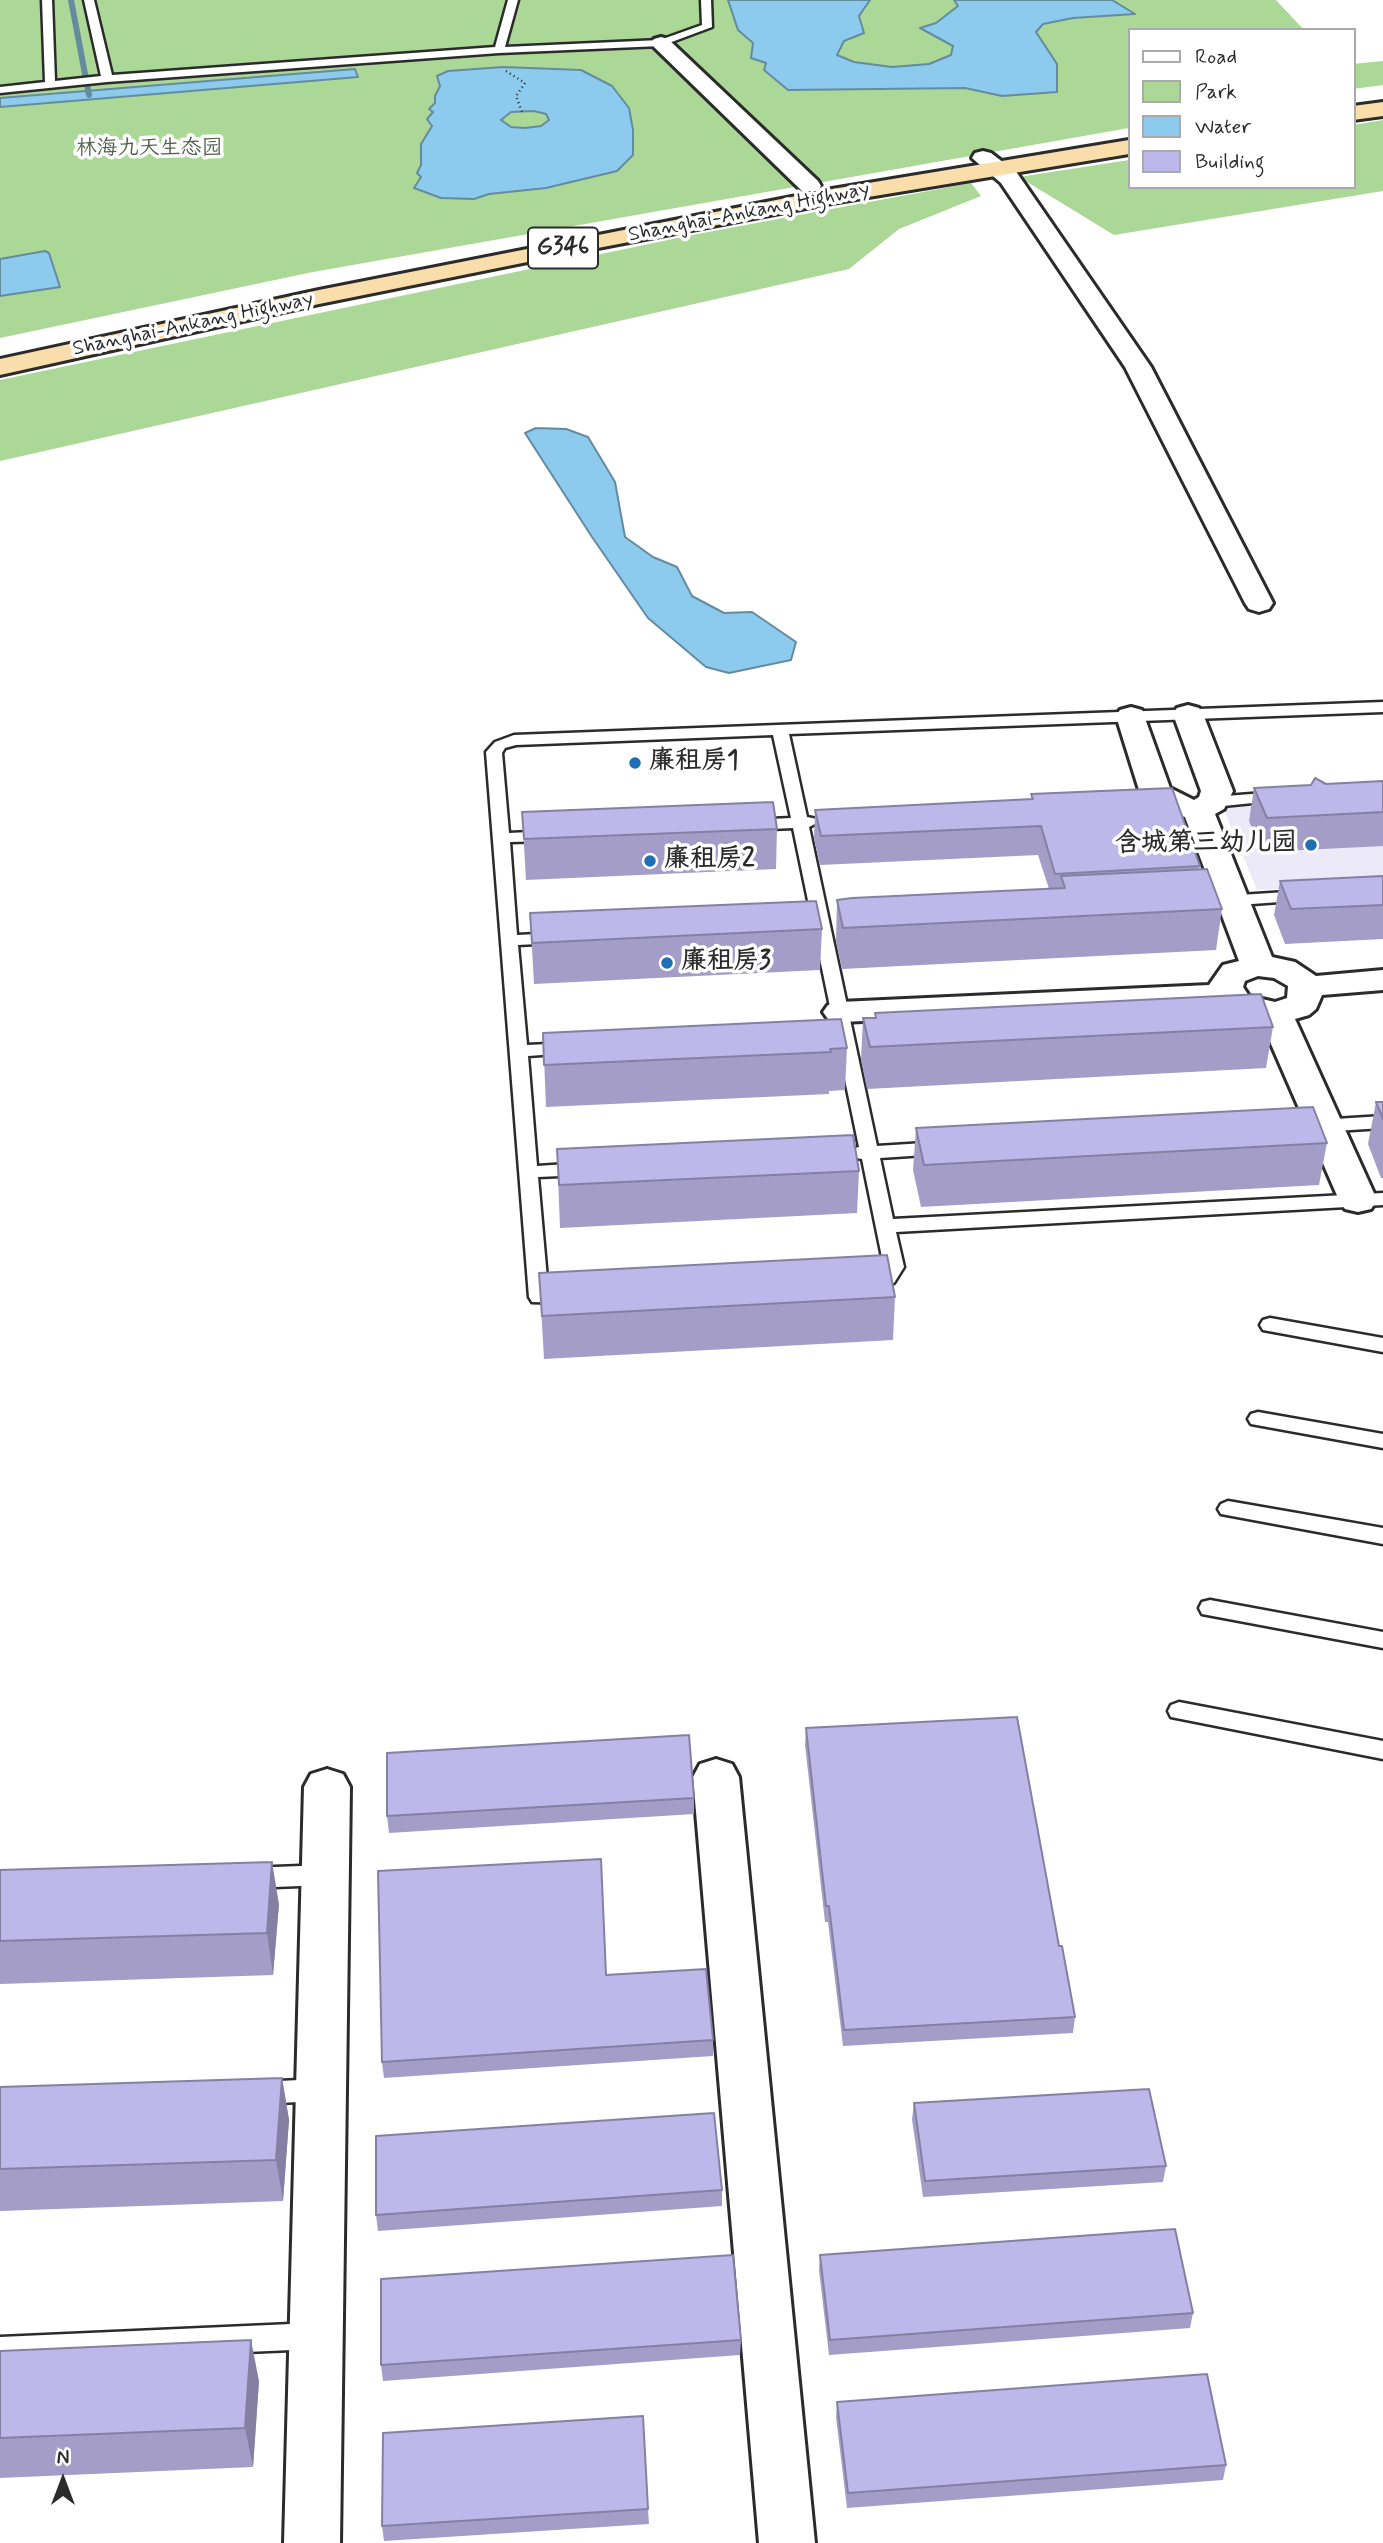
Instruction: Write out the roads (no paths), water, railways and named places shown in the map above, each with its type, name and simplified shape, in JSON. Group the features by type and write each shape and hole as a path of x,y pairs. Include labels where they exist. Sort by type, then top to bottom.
{"highway":[{"path":"1355,100 1383,96"},
{"path":"1355,113 1383,109"},
{"name":"Shanghai-Ankang Highway","path":"0,367 319,297 832,196 1128,133"},
{"name":"Shanghai-Ankang Highway","path":"0,349 551,235 810,186 1128,148"}],"street":[{"path":"661,43 810,186"},
{"path":"990,163 1009,178 1138,368 1259,603"},
{"path":"1183,806 1217,791 1188,714"},
{"path":"1131,716 1156,793 1183,806 1219,901 1258,966"},
{"path":"1258,966 1271,966 1294,974 1306,988 1307,995 1297,1008 1275,1013 1248,1009 1229,995 1226,987 1235,972 1258,966"},
{"path":"1306,988 1331,983 1383,980"},
{"path":"838,1026 1229,995"},
{"path":"1275,1013 1310,1126 1370,1200"},
{"path":"716,1777 787,2543"},
{"path":"312,2543 327,1787"}],"lane":[{"path":"47,0 50,85"},
{"path":"89,0 107,79"},
{"path":"499,50 513,0"},
{"path":"0,90 107,79 499,50 661,43 707,27 706,0"},
{"path":"581,1295 539,1297 494,752 500,745 514,740 1383,707"},
{"path":"780,730 821,923 838,1026 870,1152 894,1267 887,1278 845,1281"},
{"path":"1183,806 1293,796"},
{"path":"732,826 827,821"},
{"path":"501,838 569,835"},
{"path":"1219,901 1315,895"},
{"path":"510,940 577,936"},
{"path":"518,1051 586,1047"},
{"path":"1310,1126 1383,1122"},
{"path":"842,1154 952,1147"},
{"path":"528,1172 597,1168"},
{"path":"885,1226 1370,1200"},
{"path":"1270,1325 1383,1345"},
{"path":"1258,1419 1383,1441"},
{"path":"1228,1509 1383,1536"},
{"path":"1210,1608 1383,1640"},
{"path":"1180,1711 1383,1750"},
{"path":"230,1879 326,1875"},
{"path":"237,2094 320,2090"},
{"path":"0,2350 315,2336"}],"water":[{"path":"728,0 870,0 859,16 864,33 844,41 837,55 854,62 892,67 929,64 951,55 953,46 920,28 936,23 958,6 954,0 1112,0 1135,14 1073,18 1043,24 1036,32 1057,64 1057,92 1002,96 965,88 788,90 764,70 766,63 751,58 753,43 738,30"},
{"path":"503,67 581,70 612,86 629,108 633,130 633,155 617,171 546,188 489,194 474,199 441,198 414,188 421,177 417,173 421,165 421,144 432,126 427,119 433,112 429,109 435,103 440,86 437,76 448,71","holes":["534,111 546,114 549,120 541,126 511,127 501,120 511,112"]},
{"path":"355,69 358,77 0,107 0,98"},
{"path":"45,251 49,253 60,287 0,296 0,259"},
{"path":"536,428 566,429 588,437 615,482 625,537 653,557 677,567 692,596 724,613 752,612 796,642 791,660 729,673 706,667 648,618 525,433"}],"waterway":[{"path":"71,0 89,95"}],"place":[{"name":"廉租房1","path":"635,763"},
{"name":"含城第三幼儿园","path":"1311,845"},
{"name":"廉租房2","path":"650,861"},
{"name":"廉租房3","path":"667,963"}],"park label":[{"name":"林海九天生态园","path":"149,150"}]}
